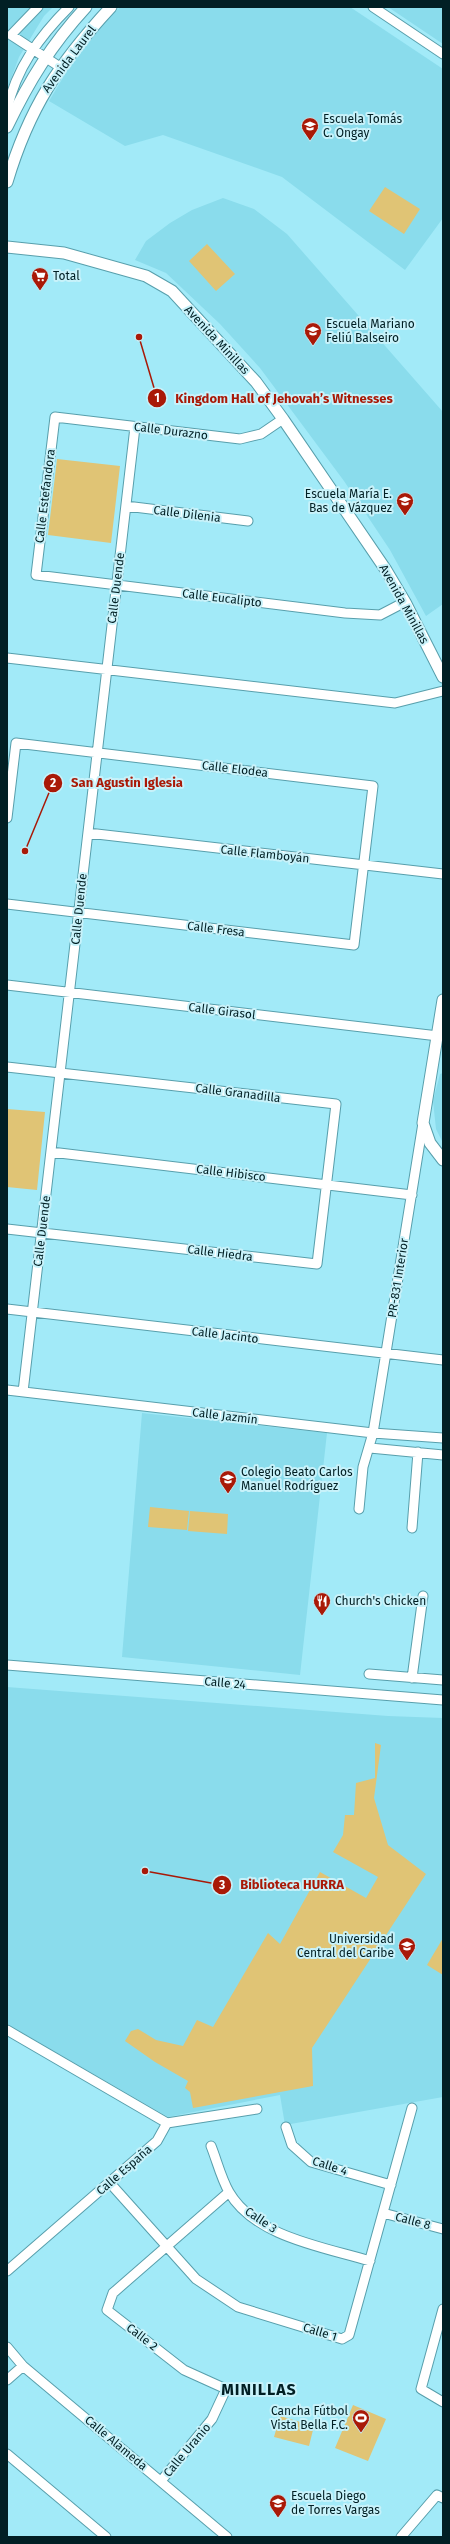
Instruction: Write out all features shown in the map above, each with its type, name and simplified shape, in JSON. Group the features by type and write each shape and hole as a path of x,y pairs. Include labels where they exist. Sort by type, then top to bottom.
{"main road":[{"name":"Avenida Laurel","path":"7,127 28,82 44,57 86,7"},
{"name":"Avenida Laurel","path":"7,182 18,146 40,98 60,67 111,7"},
{"name":"Avenida Minillas","path":"7,247 64,253 146,276 172,291 256,382 284,419 405,602 443,677"},
{"path":"443,1000 423,1123 430,1143 443,1160"}],"street":[{"path":"38,7 11,35 60,67"},
{"path":"7,110 20,70 32,49 69,7"},
{"path":"373,7 443,54"},
{"name":"Calle Durazno","path":"55,417 240,439 261,434 284,419"},
{"name":"Calle Estefandora","path":"36,575 55,417"},
{"name":"Calle Duende","path":"23,1392 135,427"},
{"name":"Calle Dilenia","path":"126,506 248,521"},
{"name":"Calle Eucalipto","path":"36,575 117,586 380,615 405,602"},
{"path":"7,658 395,703 443,691"},
{"name":"Calle Elodea","path":"7,818 16,743 373,786 364,864"},
{"name":"Calle Flamboyán","path":"88,833 443,874"},
{"name":"Calle Fresa","path":"7,904 354,945 364,864"},
{"name":"Calle Girasol","path":"7,985 438,1036"},
{"path":"7,1067 60,1072"},
{"name":"Calle Granadilla","path":"60,1072 336,1104 326,1184"},
{"name":"PR-831 Interior","path":"359,1509 363,1467 370,1448 373,1433 423,1123"},
{"name":"Calle Hibisco","path":"51,1152 412,1195"},
{"name":"Calle Hiedra","path":"42,1232 317,1264 326,1184"},
{"path":"7,1229 42,1232"},
{"name":"Calle Jacinto","path":"7,1309 443,1360"},
{"name":"Calle Jazmín","path":"7,1390 373,1433 443,1438"},
{"path":"370,1448 443,1455"},
{"path":"412,1528 418,1452"},
{"path":"412,1678 423,1596"},
{"name":"Calle 24","path":"7,1665 443,1700"},
{"path":"369,1674 443,1680"},
{"path":"7,2030 167,2123 257,2109"},
{"name":"Calle 1","path":"109,2182 196,2279 238,2307 342,2339 349,2335 412,2108"},
{"name":"Calle España","path":"7,2271 158,2141 167,2123"},
{"name":"Calle 4","path":"286,2127 292,2145 311,2162 391,2185"},
{"name":"Calle 3","path":"211,2146 229,2192 248,2214 273,2231 370,2261"},
{"path":"166,2247 229,2192"},
{"name":"Calle 8","path":"383,2213 443,2229"},
{"name":"Calle 2","path":"166,2247 113,2293 107,2310 184,2370 226,2389 212,2419"},
{"path":"442,2313 421,2389 443,2402"},
{"name":"Calle Alameda","path":"7,2347 23,2366 227,2537"},
{"path":"7,2380 23,2366"},
{"name":"Calle Uranio","path":"161,2481 212,2419"},
{"path":"7,2454 106,2537"},
{"path":"401,2537 436,2495 443,2498"}],"shaded area":[{"path":"7,7 53,7 44,16 19,57 7,90"},
{"name":"Escuela Tomás C. Ongay","path":"120,7 350,7 443,69 443,218 405,270 282,177 163,135 125,146 49,101 82,46"},
{"path":"388,7 443,7 443,44"},
{"path":"385,187 420,209 404,234 369,211"},
{"name":"Escuela Mariano Feliú Balseiro","path":"223,198 254,209 287,234 443,412 443,604 426,616 390,550 344,481 260,368 220,324 166,273 135,260 146,241 170,223 192,210"},
{"path":"207,244 235,274 216,291 189,261"},
{"path":"57,459 120,466 111,543 48,535"},
{"path":"443,1073 443,1143 436,1129 433,1101 440,1074"},
{"path":"7,1109 45,1112 37,1190 7,1187"},
{"name":"Colegio Beato Carlos Manuel Rodríguez","path":"142,1413 327,1433 300,1675 122,1657"},
{"path":"150,1507 189,1511 187,1530 148,1527"},
{"path":"190,1511 228,1514 227,1534 188,1531"},
{"path":"7,1687 388,1716 443,1718 443,2097 285,2125 280,2095 168,2117 7,2024"},
{"path":"375,1743 381,1745 374,1798 388,1845 426,1874 312,2048 313,2086 193,2108 190,2092 185,2088 188,2081 155,2062 125,2041 131,2031 138,2029 156,2040 183,2046 197,2020 213,2027 268,1933 280,1944 320,1872 366,1898 378,1877 333,1852 343,1835 345,1815 354,1815 356,1783 375,1778"},
{"path":"443,1938 443,1975 427,1965"},
{"name":"Cancha Fútbol Vista Bella F.C.","path":"353,2405 386,2419 368,2461 335,2448"},
{"path":"280,2416 314,2426 309,2446 274,2437"}],"place":[{"name":"Escuela Tomás C. Ongay","path":"310,141"},
{"name":"Total","path":"40,291"},
{"name":"Kingdom Hall of Jehovah’s Witnesses","path":"139,337"},
{"name":"Escuela Mariano Feliú Balseiro","path":"313,346"},
{"name":"Escuela María E. Bas de Vázquez","path":"405,516"},
{"name":"San Agustin Iglesia","path":"25,851"},
{"name":"Colegio Beato Carlos Manuel Rodríguez","path":"228,1494"},
{"name":"Church's Chicken","path":"322,1616"},
{"name":"Biblioteca HURRA","path":"145,1871"},
{"name":"Universidad Central del Caribe","path":"407,1961"},
{"name":"Cancha Fútbol Vista Bella F.C.","path":"361,2433"},
{"name":"Escuela Diego de Torres Vargas","path":"278,2518"}],"district":[{"name":"MINILLAS","path":"259,2389"}]}
